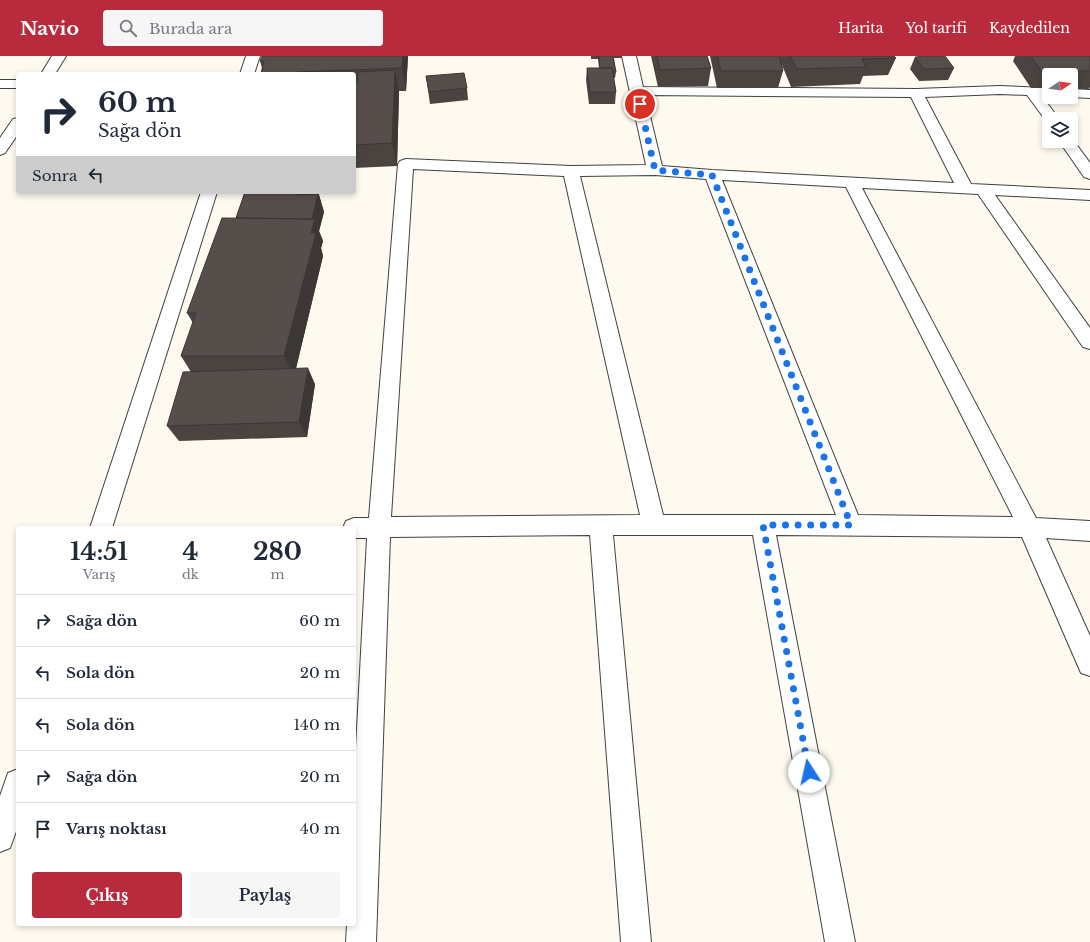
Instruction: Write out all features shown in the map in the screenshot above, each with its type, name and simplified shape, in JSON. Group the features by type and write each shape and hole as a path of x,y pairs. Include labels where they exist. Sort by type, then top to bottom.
{"street":[{"path":"49,72 59,56"},
{"path":"248,72 253,56"},
{"path":"629,56 655,170"},
{"path":"0,84 16,84"},
{"path":"637,91 916,94 1000,90 1042,92"},
{"path":"1032,92 1047,112"},
{"path":"1078,93 1090,94"},
{"path":"916,94 965,188"},
{"path":"0,150 16,125"},
{"path":"1072,148 1090,174"},
{"path":"361,942 379,528 406,164 571,171 655,170 712,175 1090,194"},
{"path":"571,171 654,525"},
{"path":"712,175 851,525"},
{"path":"851,182 1029,526 1090,664"},
{"path":"983,189 1090,342"},
{"path":"101,526 208,194"},
{"path":"600,525 636,942"},
{"path":"356,528 600,525 851,525 1029,526 1090,530"},
{"path":"763,525 840,942"},
{"path":"0,838 16,789"}],"building":[{"path":"262,56 403,56 402,68 297,72 261,72 264,61 260,61"},
{"path":"599,56 613,56 616,72 613,72 612,68 600,68"},
{"path":"657,56 707,56 711,68 660,70"},
{"path":"717,56 779,56 783,71 721,71"},
{"path":"790,56 894,56 896,58 862,59 866,67 797,69"},
{"path":"945,56 954,68 924,69 915,57"},
{"path":"1031,56 1090,57 1090,71 1078,71 1078,68 1042,68 1041,71"},
{"path":"587,68 612,68 616,92 590,92"},
{"path":"395,70 392,143 356,145 356,83 358,72"},
{"path":"464,73 467,88 429,92 426,76"},
{"path":"244,194 318,194 312,219 236,218"},
{"path":"222,218 315,219 311,233 316,233 284,356 181,356 196,313 187,313"},
{"path":"308,368 299,422 167,426 183,372"}],"route":[{"path":"640,104 655,170 712,175 851,525 763,525 809,772"}]}
